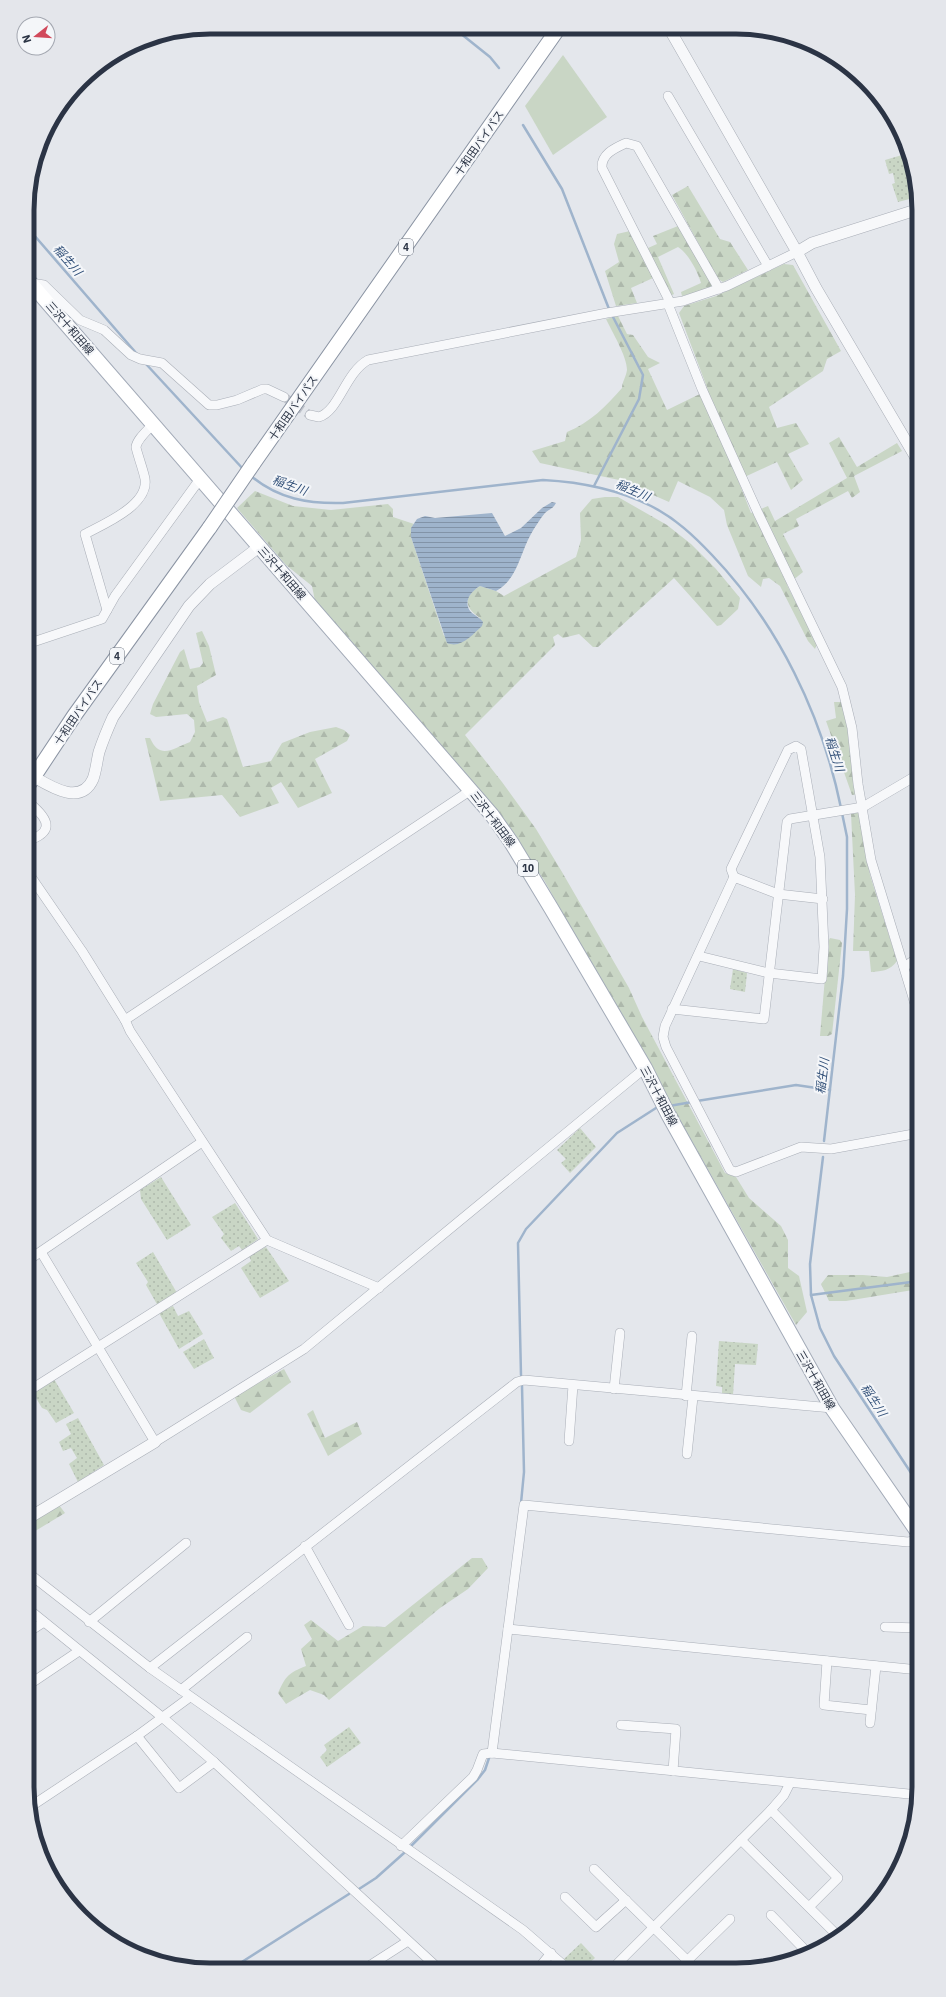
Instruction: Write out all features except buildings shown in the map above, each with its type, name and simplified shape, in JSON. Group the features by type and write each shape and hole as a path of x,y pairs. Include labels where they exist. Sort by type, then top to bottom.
{"main road":[{"name":"十和田バイパス","path":"34,778 87,698 210,527 554,34"},
{"name":"三沢十和田線","path":"34,287 492,815 515,848 645,1068 668,1114 832,1408 912,1514"}],"street":[{"path":"672,34 816,288 912,451"},
{"path":"668,96 768,266"},
{"path":"719,289 637,146 626,142 604,156 602,168 670,304 702,389 758,514 842,687 852,728 871,860 912,994"},
{"path":"310,415 319,417 331,410 354,371 368,360 600,314 670,304 719,289 797,252 812,243 912,212"},
{"path":"34,282 44,285 80,320 104,330 122,348 144,360 162,362 209,405 217,405 237,400 263,389 271,390 284,397"},
{"path":"107,610 85,534 127,511 144,491 146,485 143,467 136,448 137,443 153,424"},
{"path":"34,642 102,619 200,480"},
{"path":"34,783 69,793 77,793 89,785 93,778 105,734 113,717 188,606 210,584 259,548"},
{"path":"699,956 769,973 822,979 824,947 820,856 801,749 796,746 788,750 731,869 734,877 699,956 672,1009 665,1026 663,1037 666,1047 730,1170 736,1172 801,1147 831,1149 912,1134"},
{"path":"672,1009 764,1019 787,822 790,819 863,807 912,778"},
{"path":"125,1020 471,790"},
{"path":"34,807 46,820 46,826 40,837 34,839"},
{"path":"734,877 778,894 823,900"},
{"path":"34,881 82,951 125,1020 130,1032 267,1240 379,1288"},
{"path":"904,967 912,962"},
{"path":"34,1515 304,1349 645,1068"},
{"path":"34,1256 202,1142"},
{"path":"34,1387 267,1240"},
{"path":"41,1252 154,1442"},
{"path":"614,1389 620,1333"},
{"path":"687,1454 692,1336"},
{"path":"150,1668 517,1382 524,1380 832,1408"},
{"path":"569,1441 573,1385"},
{"path":"492,1753 524,1505 912,1541"},
{"path":"89,1622 186,1543"},
{"path":"305,1546 349,1625"},
{"path":"34,1578 150,1668 523,1930 561,1963"},
{"path":"34,1614 162,1717 214,1762 432,1963"},
{"path":"34,1628 44,1622"},
{"path":"885,1627 912,1628"},
{"path":"508,1629 912,1669"},
{"path":"181,1690 247,1637"},
{"path":"34,1681 79,1651"},
{"path":"828,1661 824,1705 871,1710"},
{"path":"870,1722 876,1666"},
{"path":"35,1804 137,1736 190,1697"},
{"path":"621,1725 676,1729 673,1771"},
{"path":"137,1736 179,1788 214,1762"},
{"path":"402,1846 472,1777 477,1770 483,1754 492,1753 912,1794"},
{"path":"618,1963 771,1810 784,1795 790,1783"},
{"path":"771,1810 838,1878 810,1906"},
{"path":"741,1840 810,1906 835,1932"},
{"path":"594,1869 691,1963"},
{"path":"565,1897 596,1927 626,1900"},
{"path":"771,1915 805,1950"},
{"path":"688,1960 730,1918"},
{"path":"374,1963 408,1941"},
{"path":"543,1963 551,1954"}],"green space":[{"path":"563,55 607,117 553,155 525,106"},
{"path":"903,155 909,175 912,198 898,202 892,184 895,183 893,173 889,174 885,160"},
{"path":"688,186 720,239 730,242 748,270 723,282 718,279 672,195"},
{"path":"678,226 712,285 708,289 682,296 681,292 701,283 692,263 678,247 658,257 674,294 670,296 648,248 657,244 653,236"},
{"path":"630,231 653,278 631,288 637,303 616,306 605,271 619,262 614,244 617,234"},
{"path":"784,264 793,265 841,351 827,359 823,371 769,407 777,428 796,423 809,444 788,454 803,480 791,490 777,462 738,480 751,513 768,506 775,521 847,478 829,443 839,437 857,467 897,443 902,451 854,476 860,492 852,498 848,491 796,519 799,526 783,534 803,572 787,585 817,644 815,649 808,641 780,586 769,578 763,579 761,587 748,576 727,525 724,510 710,497 678,481 669,502 619,480 540,463 532,451 565,441 567,432 590,419 622,388 627,370 625,358 606,319 618,316 627,334 633,335 648,357 660,363 648,369 667,410 708,390 679,313 684,306 716,296"},
{"path":"255,491 293,506 331,510 388,504 393,509 393,517 414,524 411,528 411,537 444,636 480,618 474,614 468,606 468,598 480,586 496,591 504,596 576,557 581,540 580,513 592,499 605,497 618,497 667,525 691,544 716,569 740,598 738,609 721,625 717,626 674,578 598,647 593,647 579,634 563,638 558,634 553,637 555,645 465,735 536,829 562,872 629,988 642,1017 725,1173 736,1177 749,1198 781,1226 788,1240 788,1268 799,1276 807,1312 796,1325 544,880 493,805 315,601 312,586 286,565 237,508"},
{"path":"202,631 209,646 216,675 197,686 199,702 207,722 223,717 227,719 243,767 271,761 282,743 310,732 336,727 344,730 350,735 347,741 315,759 332,793 298,808 281,782 271,788 279,803 240,817 222,795 160,801 145,738 150,738 154,745 162,751 172,750 190,742 195,732 194,720 187,714 156,717 150,714 153,704 180,652 184,649 190,669 200,667 203,663 196,633"},
{"path":"834,702 842,702 849,733 858,794 852,795 826,721 836,718"},
{"path":"860,812 870,875 897,961 889,969 882,971 871,972 869,951 853,951 855,895 851,814"},
{"path":"830,938 840,940 842,943 832,1034 828,1036 820,1036 828,942"},
{"path":"733,969 747,973 745,992 730,989"},
{"path":"580,1128 596,1147 570,1173 561,1163 566,1159 557,1150"},
{"path":"161,1177 191,1225 167,1240 141,1199 140,1190"},
{"path":"235,1203 258,1239 242,1250 239,1246 231,1251 221,1238 224,1234 212,1217"},
{"path":"266,1247 289,1281 260,1298 241,1268 251,1261 249,1256"},
{"path":"153,1252 177,1293 158,1306 146,1285 148,1282 136,1263"},
{"path":"912,1272 912,1290 846,1301 829,1301 821,1284 828,1275 887,1277"},
{"path":"173,1306 178,1316 189,1311 203,1334 179,1349 159,1313"},
{"path":"204,1339 214,1358 194,1369 183,1352"},
{"path":"719,1341 758,1344 756,1365 735,1364 733,1395 722,1394 722,1387 716,1386"},
{"path":"284,1369 291,1382 250,1413 241,1410 234,1396"},
{"path":"54,1379 74,1413 56,1423 47,1410 42,1408 34,1392"},
{"path":"313,1410 325,1438 357,1422 362,1434 328,1456 307,1414"},
{"path":"78,1418 104,1465 78,1482 69,1464 77,1458 71,1448 63,1451 59,1442 71,1434 66,1424"},
{"path":"59,1505 65,1513 34,1532 34,1520"},
{"path":"472,1558 482,1558 488,1568 468,1589 440,1608 329,1700 324,1695 310,1690 286,1704 278,1693 281,1687 291,1673 306,1666 301,1649 312,1639 304,1625 311,1620 338,1641 363,1626 385,1627"},
{"path":"349,1727 361,1743 327,1767 320,1757 327,1750 324,1745"},
{"path":"581,1943 595,1958 589,1963 568,1963 564,1959"}],"water":[{"path":"552,502 556,503 539,520 527,541 514,573 509,580 496,591 480,586 473,591 468,598 469,609 483,622 482,626 462,643 447,643 411,537 411,528 417,519 425,516 435,518 492,513 505,536 521,528 542,508"}],"waterway":[{"path":"461,34 490,57 499,68"},
{"path":"523,125 562,189 609,309"},
{"name":"稲生川","path":"34,235 137,354"},
{"path":"594,486 639,399 643,375 612,315"},
{"name":"稲生川","path":"146,364 244,470"},
{"name":"稲生川","path":"251,476 261,484 283,495 306,501 330,503 343,503 543,480 557,481 598,487 612,491 638,500 660,511 684,528 712,555 736,582 777,641 794,672 809,705 833,773 841,808"},
{"name":"稲生川","path":"824,1141 843,976 847,909 847,837 842,813"},
{"path":"697,1101 796,1085 830,1090"},
{"path":"669,1106 692,1102"},
{"path":"521,1375 518,1243 526,1229 617,1133 656,1108 660,1107"},
{"name":"稲生川","path":"823,1157 810,1264 811,1295 820,1328 834,1356 912,1474"},
{"path":"811,1295 912,1282"},
{"path":"521,1503 524,1472 522,1386"},
{"path":"410,1847 478,1779 485,1770 489,1758"},
{"path":"359,1889 376,1878 404,1853"},
{"path":"240,1963 349,1894"}],"tunnel":[{"path":"284,397 310,415"}]}
